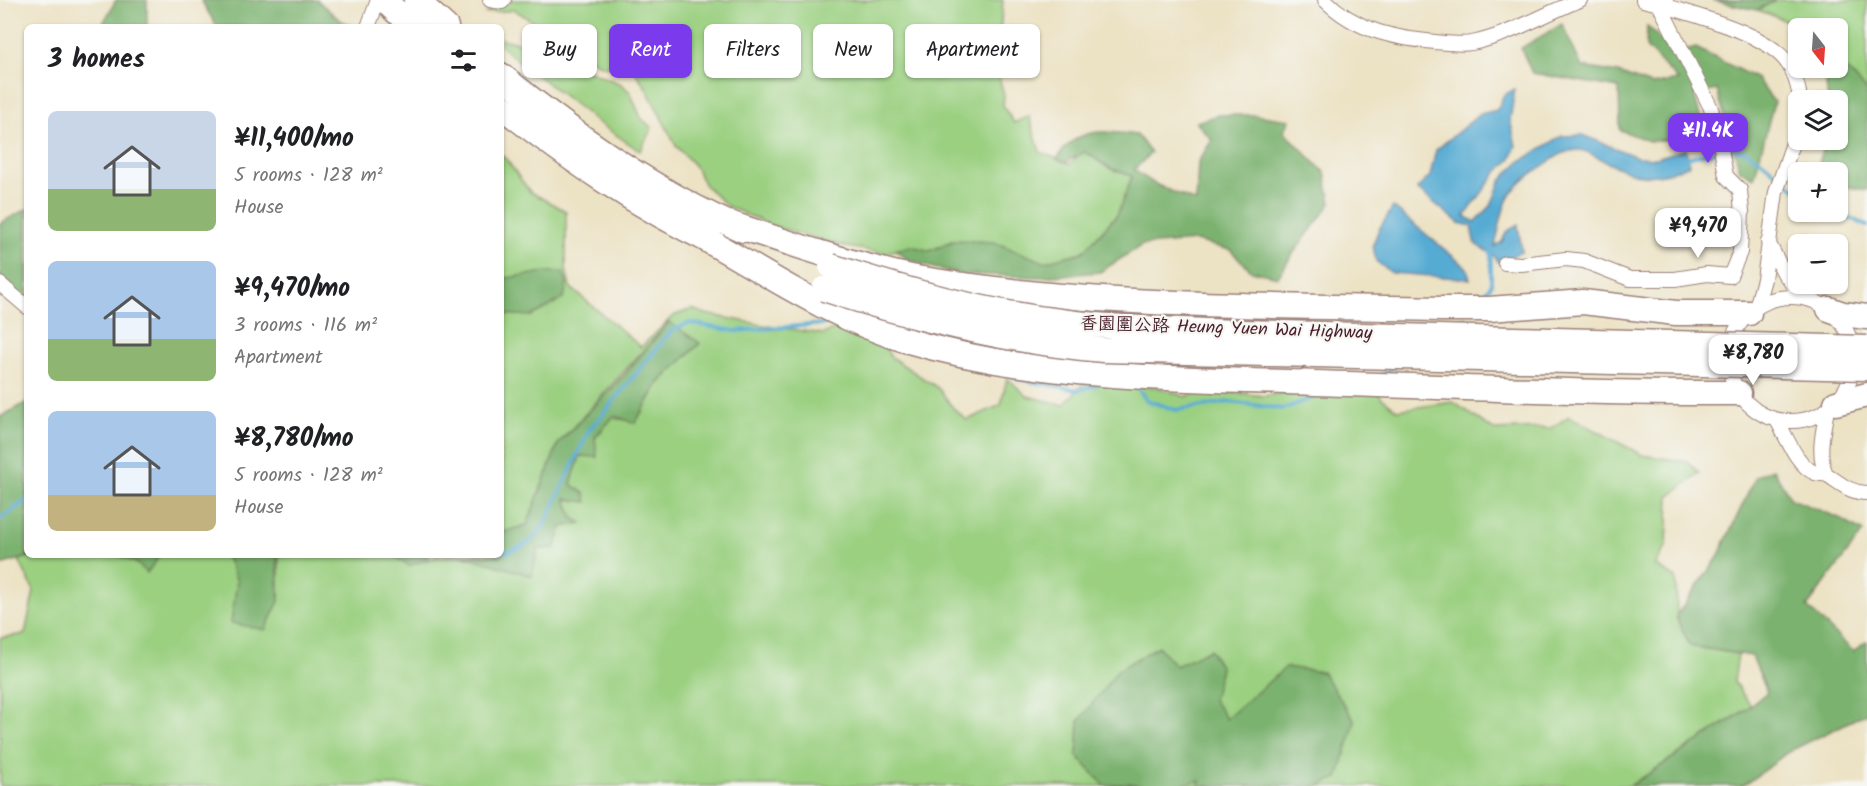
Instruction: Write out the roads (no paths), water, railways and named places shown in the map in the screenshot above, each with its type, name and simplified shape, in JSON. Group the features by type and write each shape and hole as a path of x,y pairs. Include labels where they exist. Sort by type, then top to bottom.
{"highway":[{"path":"416,0 443,24"},
{"path":"384,2 410,24"},
{"name":"香園圍公路 Heung Yuen Wai Highway","path":"504,77 554,117 600,149 674,194 729,223 833,261 880,282 981,308 1112,327 1867,348"},
{"name":"香園圍公路 Heung Yuen Wai Highway","path":"504,108 585,169 631,198 700,236 822,296 886,309 965,330 1044,344 1103,350 1867,368"},
{"path":"833,261 960,285 1151,303 1489,309 1583,302 1676,313 1752,311"},
{"path":"822,296 851,320 904,340 976,358 1060,372 1106,376 1639,394 1739,393"},
{"path":"1829,309 1843,314 1867,317"},
{"path":"1831,406 1867,395"}],"street":[{"path":"490,0 502,2 504,0"},
{"path":"1326,0 1358,25 1378,33 1412,40 1471,43 1500,34 1580,0"},
{"path":"1643,0 1663,2 1736,30 1770,46 1788,64 1798,90"},
{"path":"370,24 384,2"},
{"path":"1506,263 1521,264 1566,259 1584,261 1630,279 1675,279 1707,274 1730,276 1740,252 1742,212 1740,190 1726,176 1717,126 1710,106 1663,2"},
{"path":"1792,150 1779,182 1772,212 1764,279 1752,311 1734,334 1728,358 1733,382 1739,393 1756,410 1777,420 1795,421 1812,418 1831,406"},
{"path":"1768,242 1784,273 1803,298"},
{"path":"0,284 24,304"},
{"path":"1752,311 1776,298 1803,298 1829,309 1846,329 1854,354 1854,368 1850,380 1831,406 1821,441 1826,474"},
{"path":"1777,420 1790,447 1799,459 1815,473 1826,474 1850,490 1867,493"}],"water":[{"path":"1515,89 1510,120 1516,146 1510,160 1497,172 1465,216 1475,222 1491,206 1500,182 1519,162 1562,136 1583,135 1637,157 1656,158 1686,149 1689,165 1666,174 1647,176 1628,171 1583,151 1575,150 1562,154 1522,181 1509,197 1495,246 1502,242 1506,232 1518,225 1522,252 1515,254 1505,263 1498,262 1494,256 1475,242 1472,226 1459,223 1417,189 1430,176 1436,150 1480,114 1497,110 1504,95"},
{"path":"1393,207 1467,268 1470,279 1392,273 1376,261 1373,245 1378,231"}],"waterway":[{"path":"1725,149 1747,152 1778,175"},
{"path":"1684,158 1718,151"},
{"path":"1783,180 1788,184"},
{"path":"1848,217 1867,226"},
{"path":"1479,301 1491,285 1491,250"},
{"path":"1452,328 1465,318"},
{"path":"504,552 519,548 534,539 546,522 590,428 671,331 689,323 735,331 836,323"},
{"path":"1382,375 1396,366"},
{"path":"1009,373 1018,379 1078,390 1097,385"},
{"path":"1136,385 1146,400 1176,410 1230,402 1283,409 1322,394"},
{"path":"0,519 24,502"}]}
